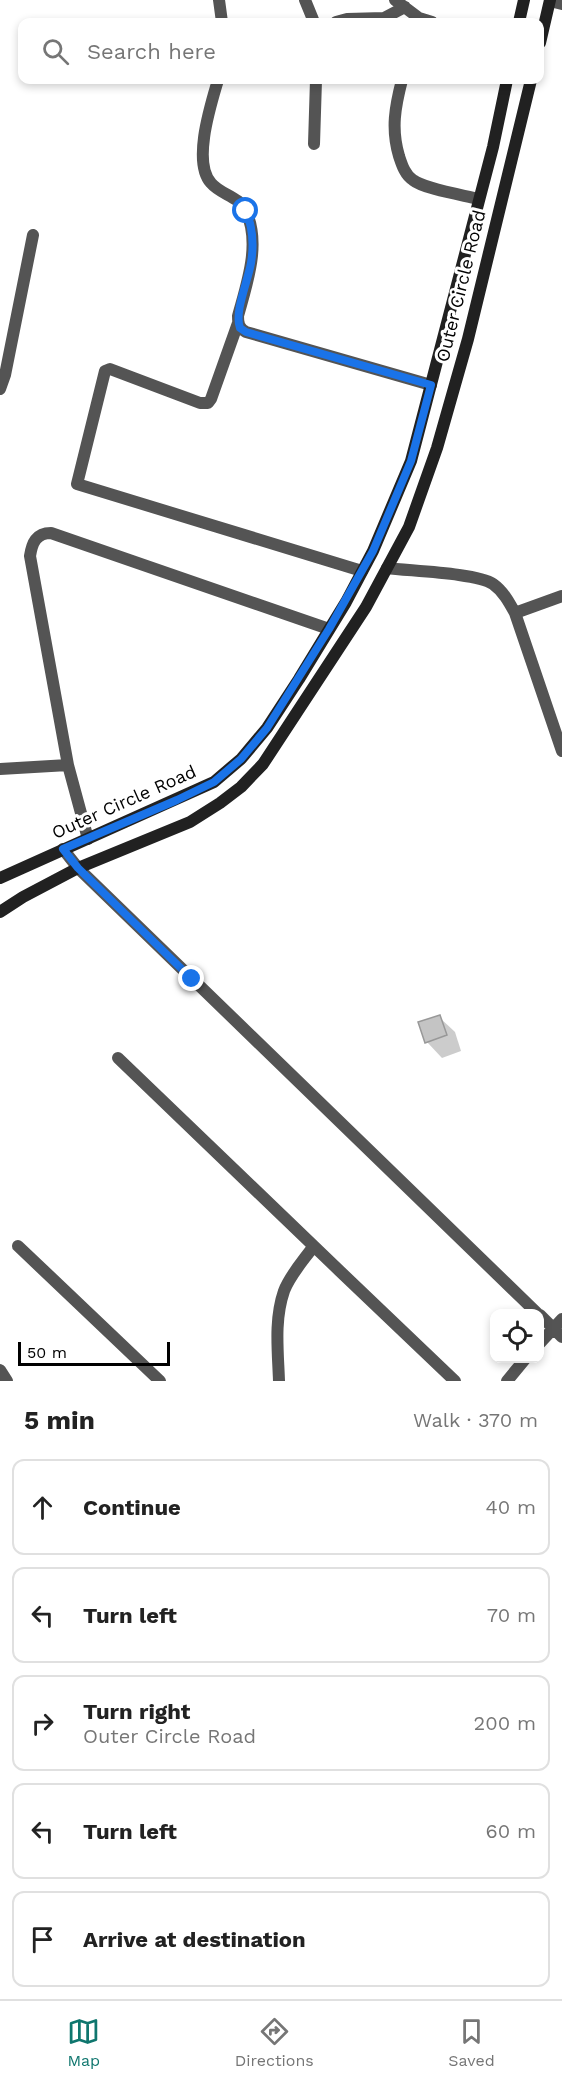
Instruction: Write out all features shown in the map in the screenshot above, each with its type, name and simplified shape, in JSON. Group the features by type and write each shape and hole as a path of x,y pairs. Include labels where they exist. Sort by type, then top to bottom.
{"main road":[{"path":"520,18 524,0"},
{"path":"544,26 550,0"},
{"name":"Outer Circle Road","path":"0,878 214,782 241,759 267,728 329,629 373,551 411,461 479,200 506,84"},
{"name":"Outer Circle Road","path":"0,912 78,868 190,822 220,803 241,787 263,764 317,684 366,607 409,527 437,448 468,339 530,84"}],"street":[{"path":"219,0 221,18"},
{"path":"305,0 312,18"},
{"path":"550,0 562,3"},
{"path":"384,18 400,4 416,18"},
{"path":"217,84 206,126 204,166 211,183 242,204 250,222 253,239 251,262 238,322 208,403 200,403 110,369 105,371 77,484 362,571"},
{"path":"314,144 316,84"},
{"path":"401,84 395,106 394,127 395,140 406,173 418,183 479,200"},
{"path":"0,389 5,375 33,235"},
{"path":"238,322 240,328 246,332 431,385"},
{"path":"88,839 68,765 30,556 36,538 42,533 51,533 329,629"},
{"path":"387,568 474,578 491,583 505,595 515,613 562,751"},
{"path":"515,613 562,596"},
{"path":"0,769 68,765"},
{"path":"63,849 78,868 534,1309"},
{"path":"118,1058 455,1381"},
{"path":"18,1246 160,1381"},
{"path":"279,1381 277,1335 279,1309 285,1289 313,1247"},
{"path":"544,1338 557,1323 562,1337"},
{"path":"507,1381 523,1363"},
{"path":"0,1370 7,1381"}],"building":[{"path":"440,1015 447,1035 425,1043 418,1022"}],"route":[{"path":"192,979 78,868 63,849 115,828 214,782 241,759 267,728 329,629 373,551 411,461 431,385 246,332 240,328 238,316 251,262 253,239 246,211"}]}
